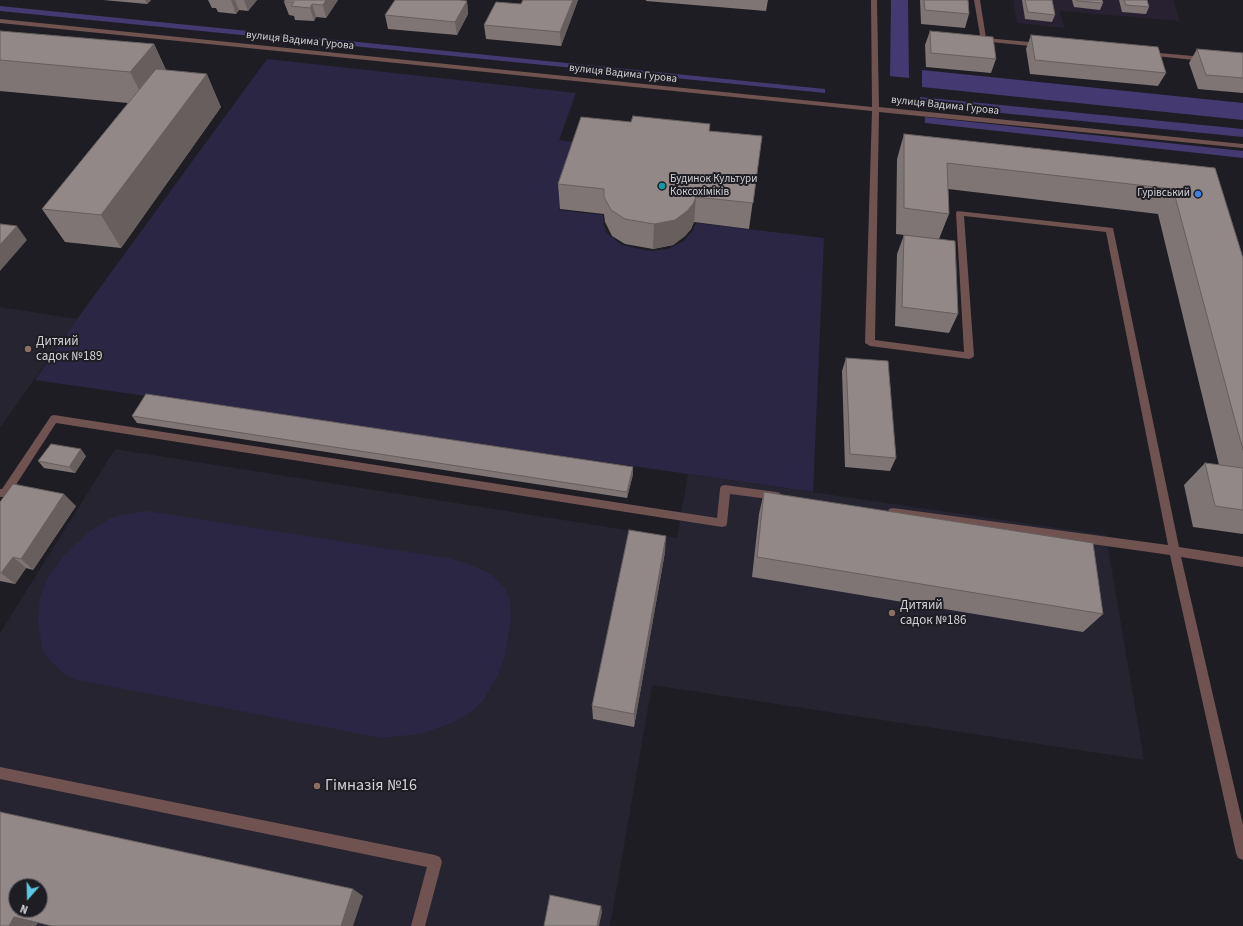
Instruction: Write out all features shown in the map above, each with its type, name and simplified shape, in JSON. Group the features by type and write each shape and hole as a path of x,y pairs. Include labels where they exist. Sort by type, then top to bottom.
{"street":[{"path":"874,0 876,110 870,344 969,356 960,213 1110,230 1174,551 1243,853"},
{"path":"977,0 983,40 1046,45"},
{"name":"вулиця Вадима Гурова","path":"0,21 1243,146"},
{"path":"1140,54 1211,60"},
{"path":"0,493 4,494 54,419 722,523 725,489 787,498"},
{"path":"881,511 1174,551 1243,562"},
{"path":"0,773 435,862 418,926"}],"shaded area":[{"path":"891,0 908,0 909,78 890,76"},
{"path":"1013,0 1173,0 1180,21 1060,11 1064,28 1017,23"},
{"path":"0,6 825,89 825,93 0,11"},
{"path":"267,59 576,93 559,140 581,143 559,210 603,215 604,226 607,233 622,245 649,251 668,249 684,241 693,230 696,223 824,238 813,492 35,380 77,319"},
{"path":"922,70 1243,103 1243,120 922,87"},
{"path":"920,97 1243,129 1243,137 920,105"},
{"path":"925,117 1243,151 1243,158 925,123"},
{"name":"Дитяий садок №189","path":"0,307 77,319 0,428"},
{"name":"Гімназія №16","path":"115,449 677,538 688,474 1106,535 1144,760 652,685 610,926 0,926 0,633"},
{"path":"147,511 447,558 463,562 489,573 504,587 510,601 511,621 504,659 498,675 482,702 465,716 454,722 421,734 382,738 77,680 66,675 50,661 44,653 41,642 38,618 40,598 46,581 64,555 89,532 109,519 117,516"}],"building":[{"path":"285,0 326,0 323,5 312,4 310,8 291,6 294,2 284,2"},
{"path":"395,0 467,1 455,22 385,15"},
{"path":"523,0 573,0 560,32 484,25 496,2 521,4"},
{"path":"924,0 968,0 969,14 925,10"},
{"path":"1025,0 1052,0 1055,15 1028,12"},
{"path":"1076,0 1102,0 1103,3 1077,1"},
{"path":"1124,0 1147,0 1149,7 1126,5"},
{"path":"0,31 154,44 130,72 0,60"},
{"path":"930,31 993,37 996,59 931,53"},
{"path":"1031,35 1158,47 1166,73 1035,60"},
{"path":"1197,49 1243,53 1243,78 1206,75"},
{"path":"156,69 207,74 101,215 42,209"},
{"name":"Будинок Культури Коксохіміків","path":"633,116 710,124 709,131 762,136 753,203 696,197 693,204 687,211 675,220 654,224 625,219 611,210 604,197 604,189 558,184 581,117 631,122"},
{"path":"904,134 1215,168 1243,258 1243,450 1173,189 947,163 949,214 904,208"},
{"path":"0,224 17,226 0,245"},
{"path":"904,235 955,241 958,314 902,307"},
{"path":"846,358 888,361 896,458 850,454"},
{"path":"146,394 633,467 627,492 132,416"},
{"path":"51,444 81,449 69,467 38,461"},
{"path":"1205,463 1243,468 1243,510 1215,506"},
{"path":"13,484 64,494 21,559 13,557 0,573 0,502"},
{"path":"764,492 1093,543 1103,614 757,557"},
{"path":"629,530 666,536 634,714 592,706"},
{"path":"0,812 353,889 341,926 52,926 18,918 48,918 48,878 8,878 8,918 13,918 9,926 0,926"},
{"path":"550,895 601,906 597,926 544,926"}],"place":[{"name":"Будинок Культури Коксохіміків","path":"662,186"},
{"name":"Гурівський","path":"1198,194"},
{"name":"Дитяий садок №189","path":"28,349"},
{"name":"Дитяий садок №186","path":"892,613"},
{"name":"Гімназія №16","path":"317,786"}]}
